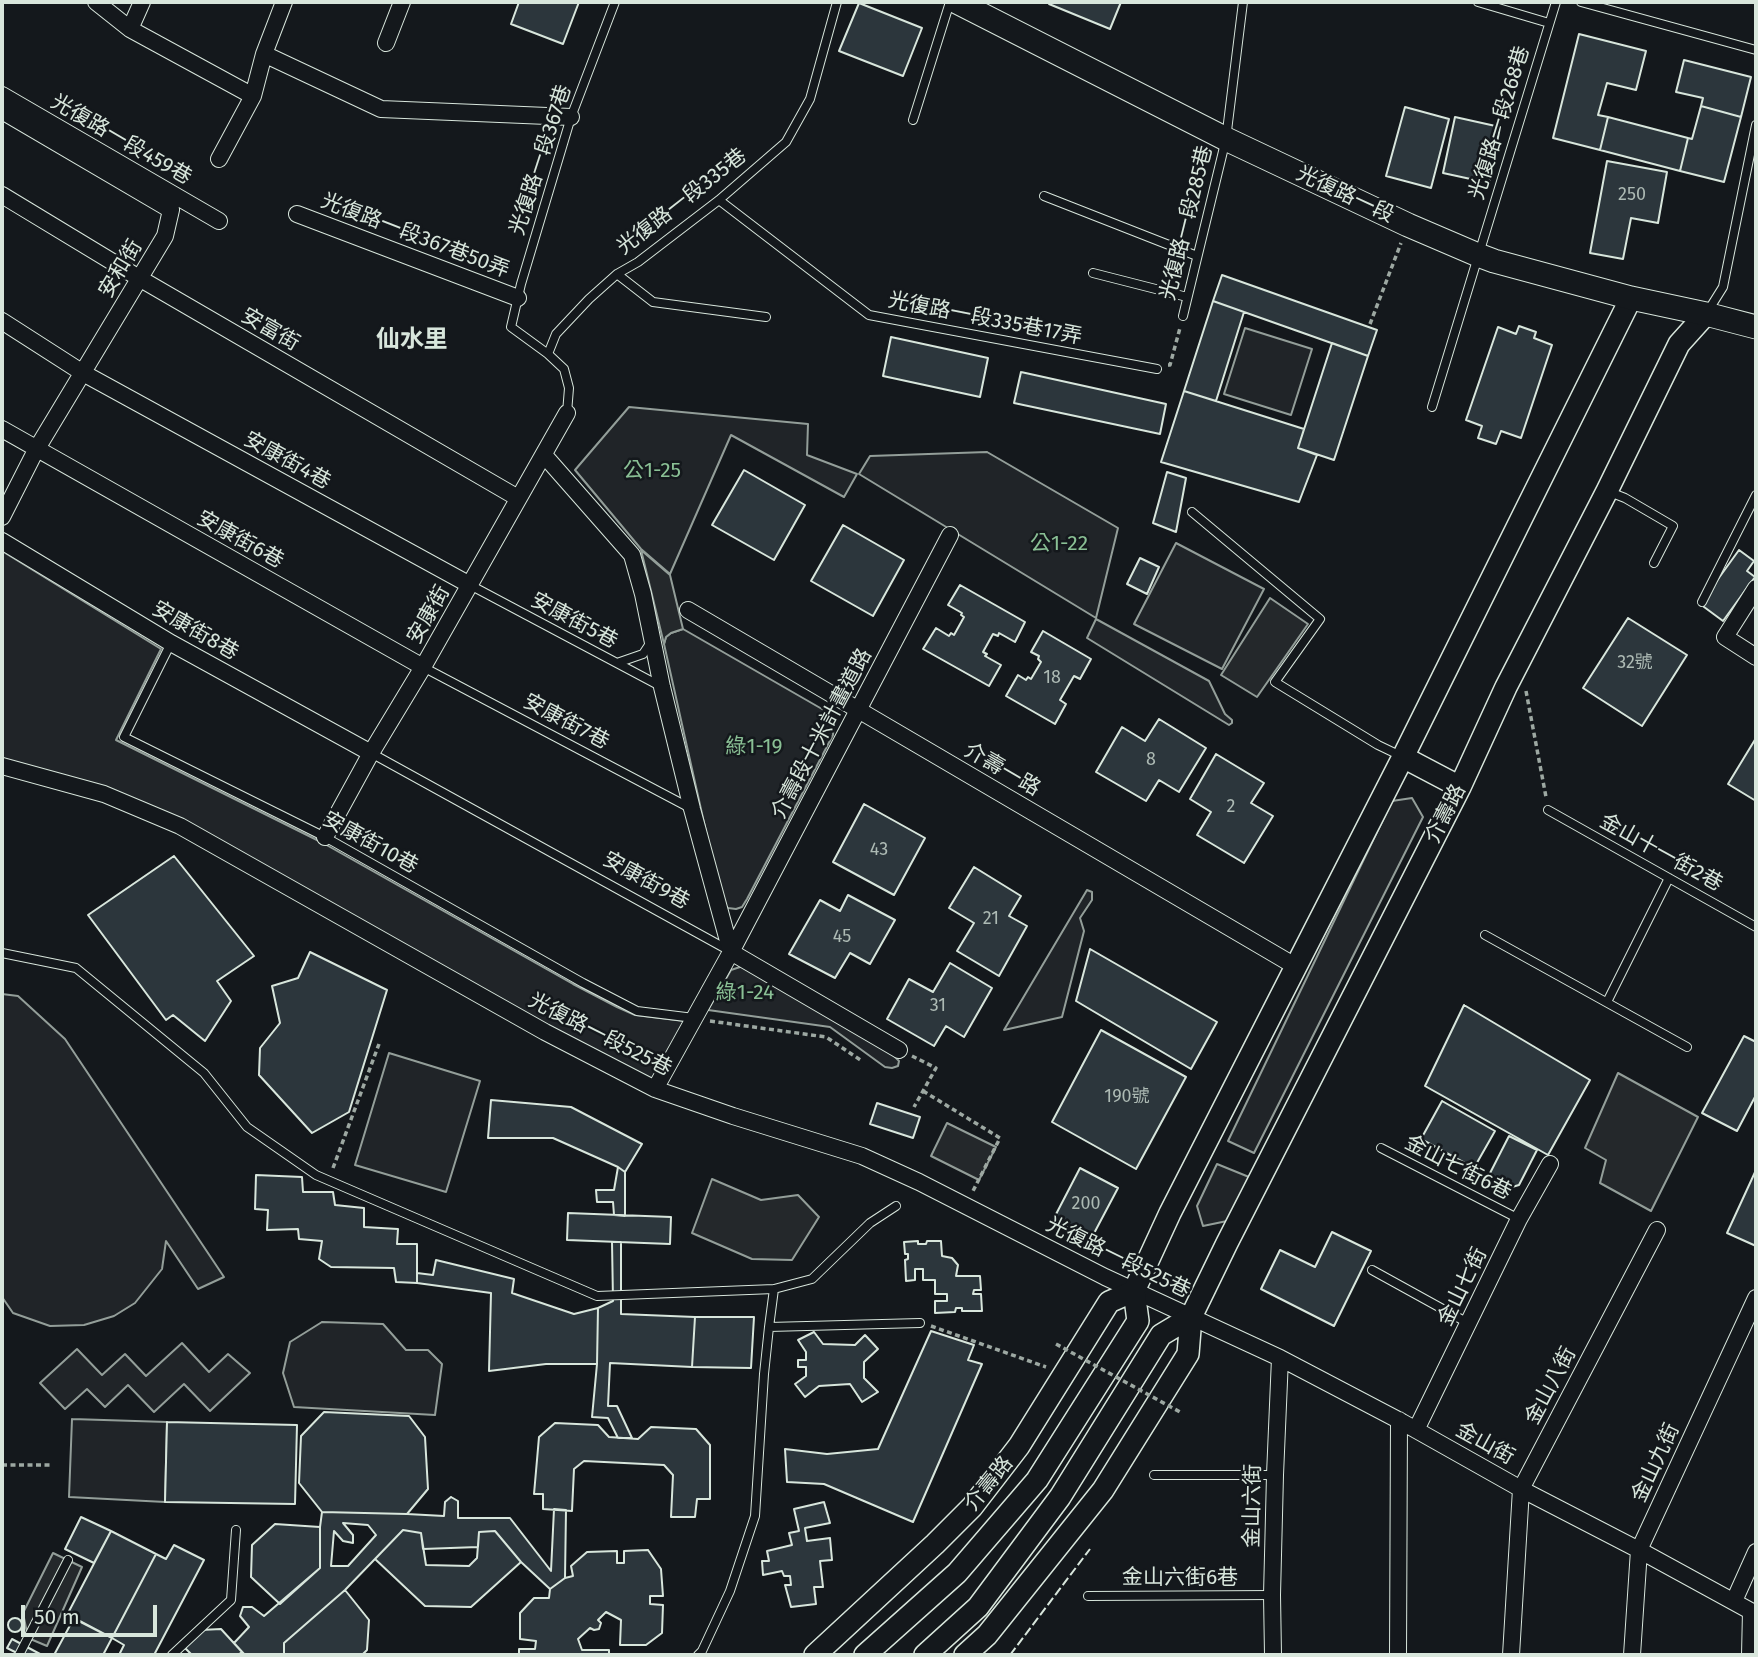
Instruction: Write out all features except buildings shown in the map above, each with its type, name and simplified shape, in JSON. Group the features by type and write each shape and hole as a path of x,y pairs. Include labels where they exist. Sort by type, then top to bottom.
{"main road":[{"name":"光復路一段","path":"957,2 1226,139 1478,255 1631,298 1756,327"}],"street":[{"path":"96,2 130,29 253,96"},
{"path":"130,29 142,2"},
{"path":"219,159 253,96 264,54 284,2"},
{"path":"386,43 402,2"},
{"path":"264,54 381,109 571,117"},
{"name":"光復路一段459巷","path":"2,95 219,221"},
{"name":"安和街","path":"2,110 171,210 165,236 36,450 2,517"},
{"name":"安富街","path":"2,195 139,278 519,498"},
{"name":"光復路一段367巷50弄","path":"297,214 518,298"},
{"name":"介壽路","path":"865,1655 957,1573 1037,1480 1138,1321 1133,1291 1170,1213 1403,757 1631,298"},
{"name":"介壽路","path":"965,1655 987,1635 1103,1490 1188,1354 1191,1317 1460,787 1506,687 1679,344 1706,314"},
{"name":"安康街4巷","path":"2,321 83,373 470,585"},
{"name":"安康街","path":"325,837 371,752 423,667 567,413"},
{"name":"安康街6巷","path":"2,429 423,667"},
{"path":"544,455 632,555 692,809 731,951"},
{"name":"介壽段十米計畫道路","path":"694,1018 950,535"},
{"name":"安康街8巷","path":"2,541 171,643 371,752"},
{"path":"1756,588 1725,637 1756,657"},
{"name":"介壽一路","path":"688,610 1295,966"},
{"path":"1403,757 1460,787"},
{"name":"光復路一段525巷","path":"2,766 104,794 180,825 545,1032 655,1089 862,1157 1191,1317"},
{"name":"安康街9巷","path":"731,951 898,1050"},
{"path":"655,1089 694,1018"},
{"name":"金山七街","path":"1416,1430 1519,1220 1550,1164"},
{"name":"金山八街","path":"1511,1655 1521,1489 1657,1230"},
{"name":"介壽路","path":"815,1655 972,1507 1019,1447 1109,1302 1133,1291"},
{"name":"金山九街","path":"1632,1655 1639,1550 1756,1298"},
{"path":"925,1655 978,1606 1060,1497 1161,1335 1191,1317"},
{"name":"金山街","path":"1191,1317 1280,1358 1399,1420 1521,1489 1754,1612"},
{"name":"金山六街","path":"1273,1655 1272,1595 1280,1358"},
{"path":"1398,1655 1399,1420"},
{"path":"1734,1601 1756,1552"},
{"path":"1750,1655 1754,1612"}],"lane":[{"name":"光復路一段367巷","path":"548,354 511,327 571,117 615,2"},
{"name":"光復路一段335巷","path":"548,354 556,334 617,274 638,262 719,200 786,142 810,99 836,2"},
{"path":"913,120 950,2"},
{"name":"光復路一段285巷","path":"1182,316 1226,139 1243,2"},
{"path":"1478,2 1549,23"},
{"name":"光復路一段268巷","path":"1432,407 1556,2"},
{"path":"1581,2 1756,50"},
{"path":"1706,314 1723,287 1756,125"},
{"path":"1044,196 1197,256"},
{"name":"光復路一段335巷17弄","path":"719,200 869,314 1157,369"},
{"path":"1093,273 1187,297"},
{"path":"617,274 653,302 766,317"},
{"path":"548,354 564,369 569,388 567,413"},
{"path":"1607,491 1625,498 1674,526 1654,563"},
{"path":"1702,602 1756,495"},
{"path":"1192,512 1320,619 1275,682 1378,745 1403,757"},
{"name":"安康街5巷","path":"470,585 662,687"},
{"path":"617,663 643,654 652,639"},
{"name":"安康街10巷","path":"171,643 124,737 325,837 583,984 637,1011 694,1018"},
{"name":"安康街7巷","path":"423,667 692,809"},
{"name":"安康街9巷","path":"371,752 731,951"},
{"name":"金山十一街2巷","path":"1548,810 1756,927"},
{"path":"1607,1002 1669,878"},
{"path":"1485,935 1687,1047"},
{"path":"2,953 76,968 204,1073 247,1127 316,1175 597,1296 774,1289 811,1279 870,1223 896,1206"},
{"name":"金山七街6巷","path":"1381,1148 1519,1220"},
{"path":"1372,1270 1468,1323"},
{"path":"698,1655 730,1591 755,1516 764,1374 774,1289"},
{"path":"769,1327 920,1323"},
{"path":"1154,1475 1275,1475"},
{"path":"172,1655 231,1600 236,1530"},
{"path":"19,1655 68,1560"},
{"name":"金山六街6巷","path":"1088,1596 1272,1595"}],"path":[{"path":"1370,324 1408,225"},
{"path":"1132,364 1140,360 1170,365 1182,316"},
{"path":"1526,691 1548,810"},
{"path":"694,1018 826,1037 862,1061"},
{"path":"328,1180 379,1044"},
{"path":"898,1050 936,1068 914,1107"},
{"path":"923,1091 1000,1138 965,1205"},
{"path":"920,1323 1051,1368"},
{"path":"1056,1344 1180,1412"},
{"path":"2,1465 53,1465"}],"green space":[{"path":"1245,328 1312,349 1291,415 1224,394"},
{"name":"公1-25","path":"629,407 808,424 807,455 857,474 844,497 731,435 670,574 641,549 575,470"},
{"name":"公1-22","path":"987,452 1118,528 1096,618 859,474 870,456"},
{"path":"1176,543 1264,589 1222,669 1134,624"},
{"path":"2,551 161,649 116,740 323,843 617,1007 635,1015 684,1021 654,1081 548,1027 300,886 39,770 2,758"},
{"path":"1096,619 1209,681 1232,723 1229,725 1087,638"},
{"name":"綠1-19","path":"683,629 822,709 834,722 833,735 747,899 742,907 736,909 728,908 722,903 664,644 671,633"},
{"path":"1412,798 1423,817 1254,1153 1228,1141 1392,801"},
{"path":"1087,890 1092,892 1092,900 1080,918 1084,931 1062,1017 1004,1030"},
{"name":"綠1-24","path":"743,966 887,1049 899,1061 898,1066 885,1067 830,1027 708,1010 731,970"},
{"path":"2,994 18,996 65,1039 224,1277 198,1289 166,1241 162,1269 135,1303 114,1316 84,1325 50,1326 13,1313 2,1297"},
{"path":"389,1053 480,1081 446,1192 355,1165"},
{"path":"1217,1164 1249,1177 1227,1221 1203,1226 1197,1206"},
{"path":"322,1322 383,1324 406,1350 428,1350 442,1364 435,1415 294,1407 283,1373 290,1342"},
{"path":"182,1343 209,1372 228,1354 250,1373 210,1411 184,1384 154,1412 128,1385 105,1407 87,1389 65,1409 40,1383 77,1349 102,1375 125,1354 146,1376"},
{"path":"72,1419 167,1422 165,1502 69,1497"}],"shaded area":[{"path":"641,550 670,575 683,629 671,633 664,644"},
{"path":"1270,598 1308,624 1257,697 1221,675"},
{"path":"1618,1073 1698,1117 1651,1211 1600,1183 1606,1160 1585,1148"},
{"path":"947,1123 996,1147 979,1180 931,1156"},
{"path":"712,1179 761,1200 798,1195 819,1217 792,1260 752,1259 692,1233"},
{"path":"53,1553 82,1567 47,1646 28,1638 23,1613"}],"fence":[{"path":"1010,1655 1090,1549"}],"district":[{"name":"仙水里","path":"412,340"}]}
